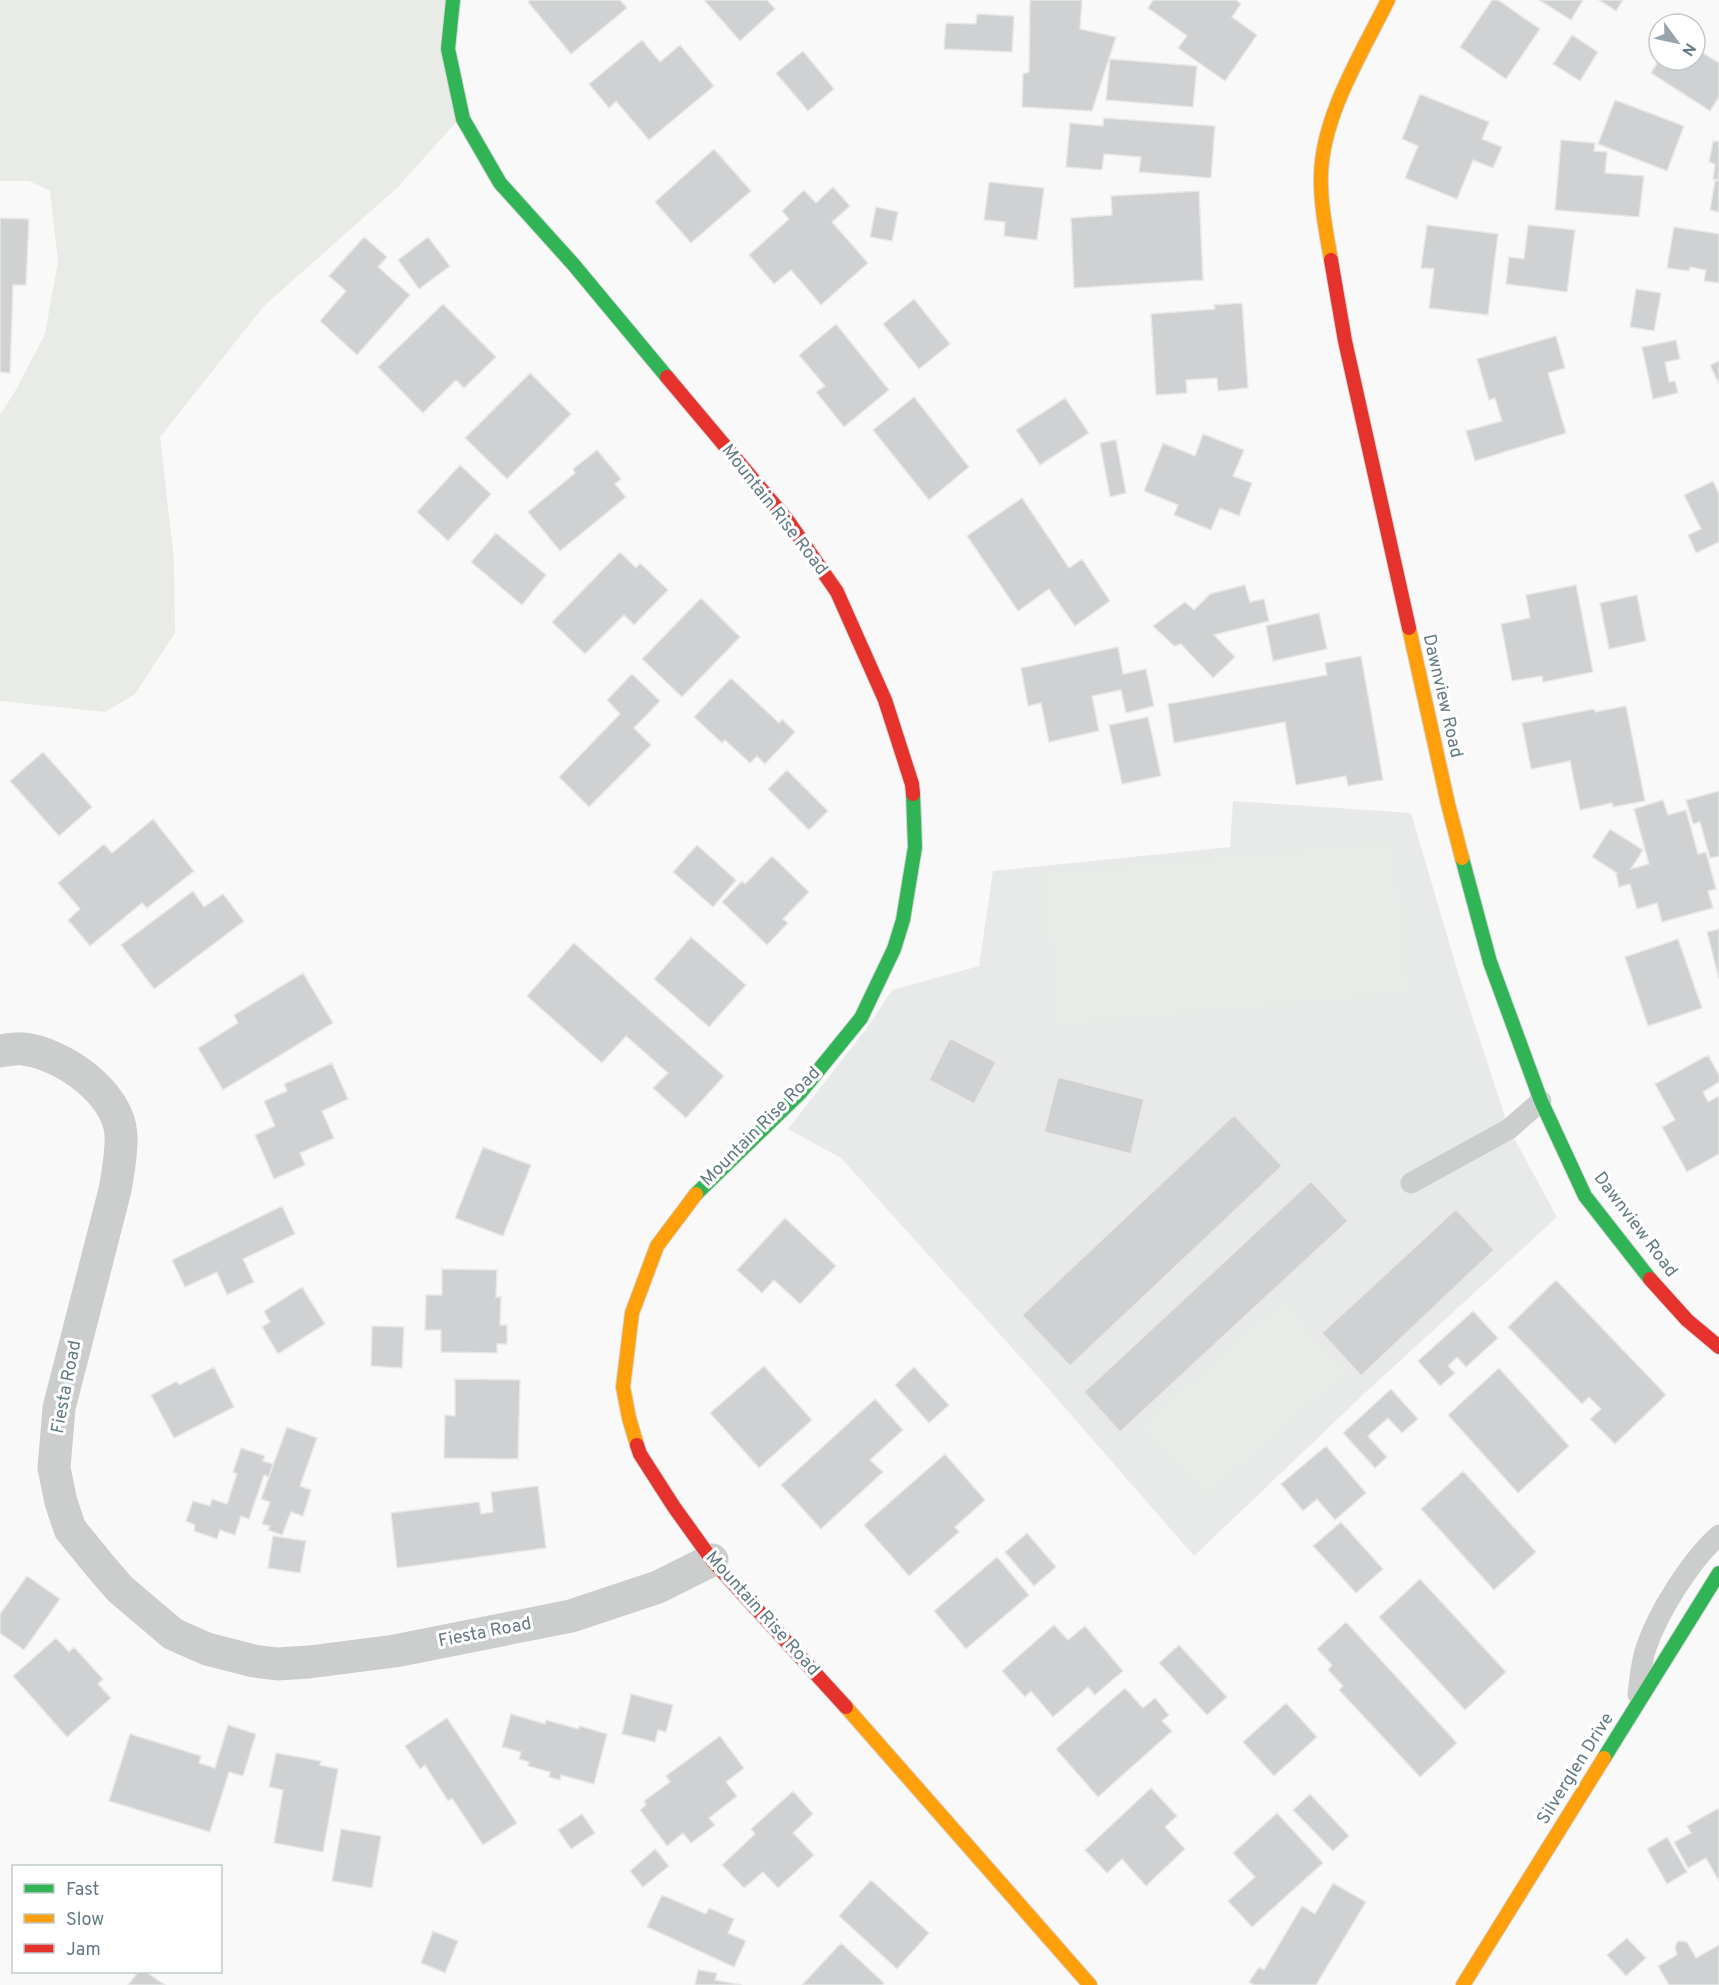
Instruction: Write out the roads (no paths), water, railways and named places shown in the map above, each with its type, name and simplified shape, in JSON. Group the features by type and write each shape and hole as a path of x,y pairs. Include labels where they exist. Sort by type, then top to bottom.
{"street":[{"name":"Mountain Rise Road","path":"453,0 448,49 463,119 500,183 573,264 788,521 837,592 885,700 912,784 915,847 903,920 894,949 861,1018 800,1093 701,1186 657,1246 632,1313 623,1387 629,1418 640,1454 674,1508 712,1560 898,1765 1090,1985"},
{"name":"Dawnview Road","path":"1382,2 1331,117 1321,174 1323,212 1345,341 1448,804 1490,962 1541,1101 1585,1196 1639,1267 1687,1320 1719,1347"},
{"name":"Fiesta Road","path":"0,1051 22,1048 70,1067 99,1088 113,1111 121,1133 119,1165 114,1190 59,1408 54,1468 61,1502 70,1529 120,1589 174,1634 207,1649 254,1661 277,1664 384,1653 571,1616 658,1587 712,1560"},
{"name":"Silverglen Drive","path":"1463,1985 1719,1573"}],"lane":[{"path":"1411,1183 1509,1129 1541,1101"},
{"path":"1635,1709 1645,1649 1656,1623 1690,1567 1707,1545 1719,1535"}]}
